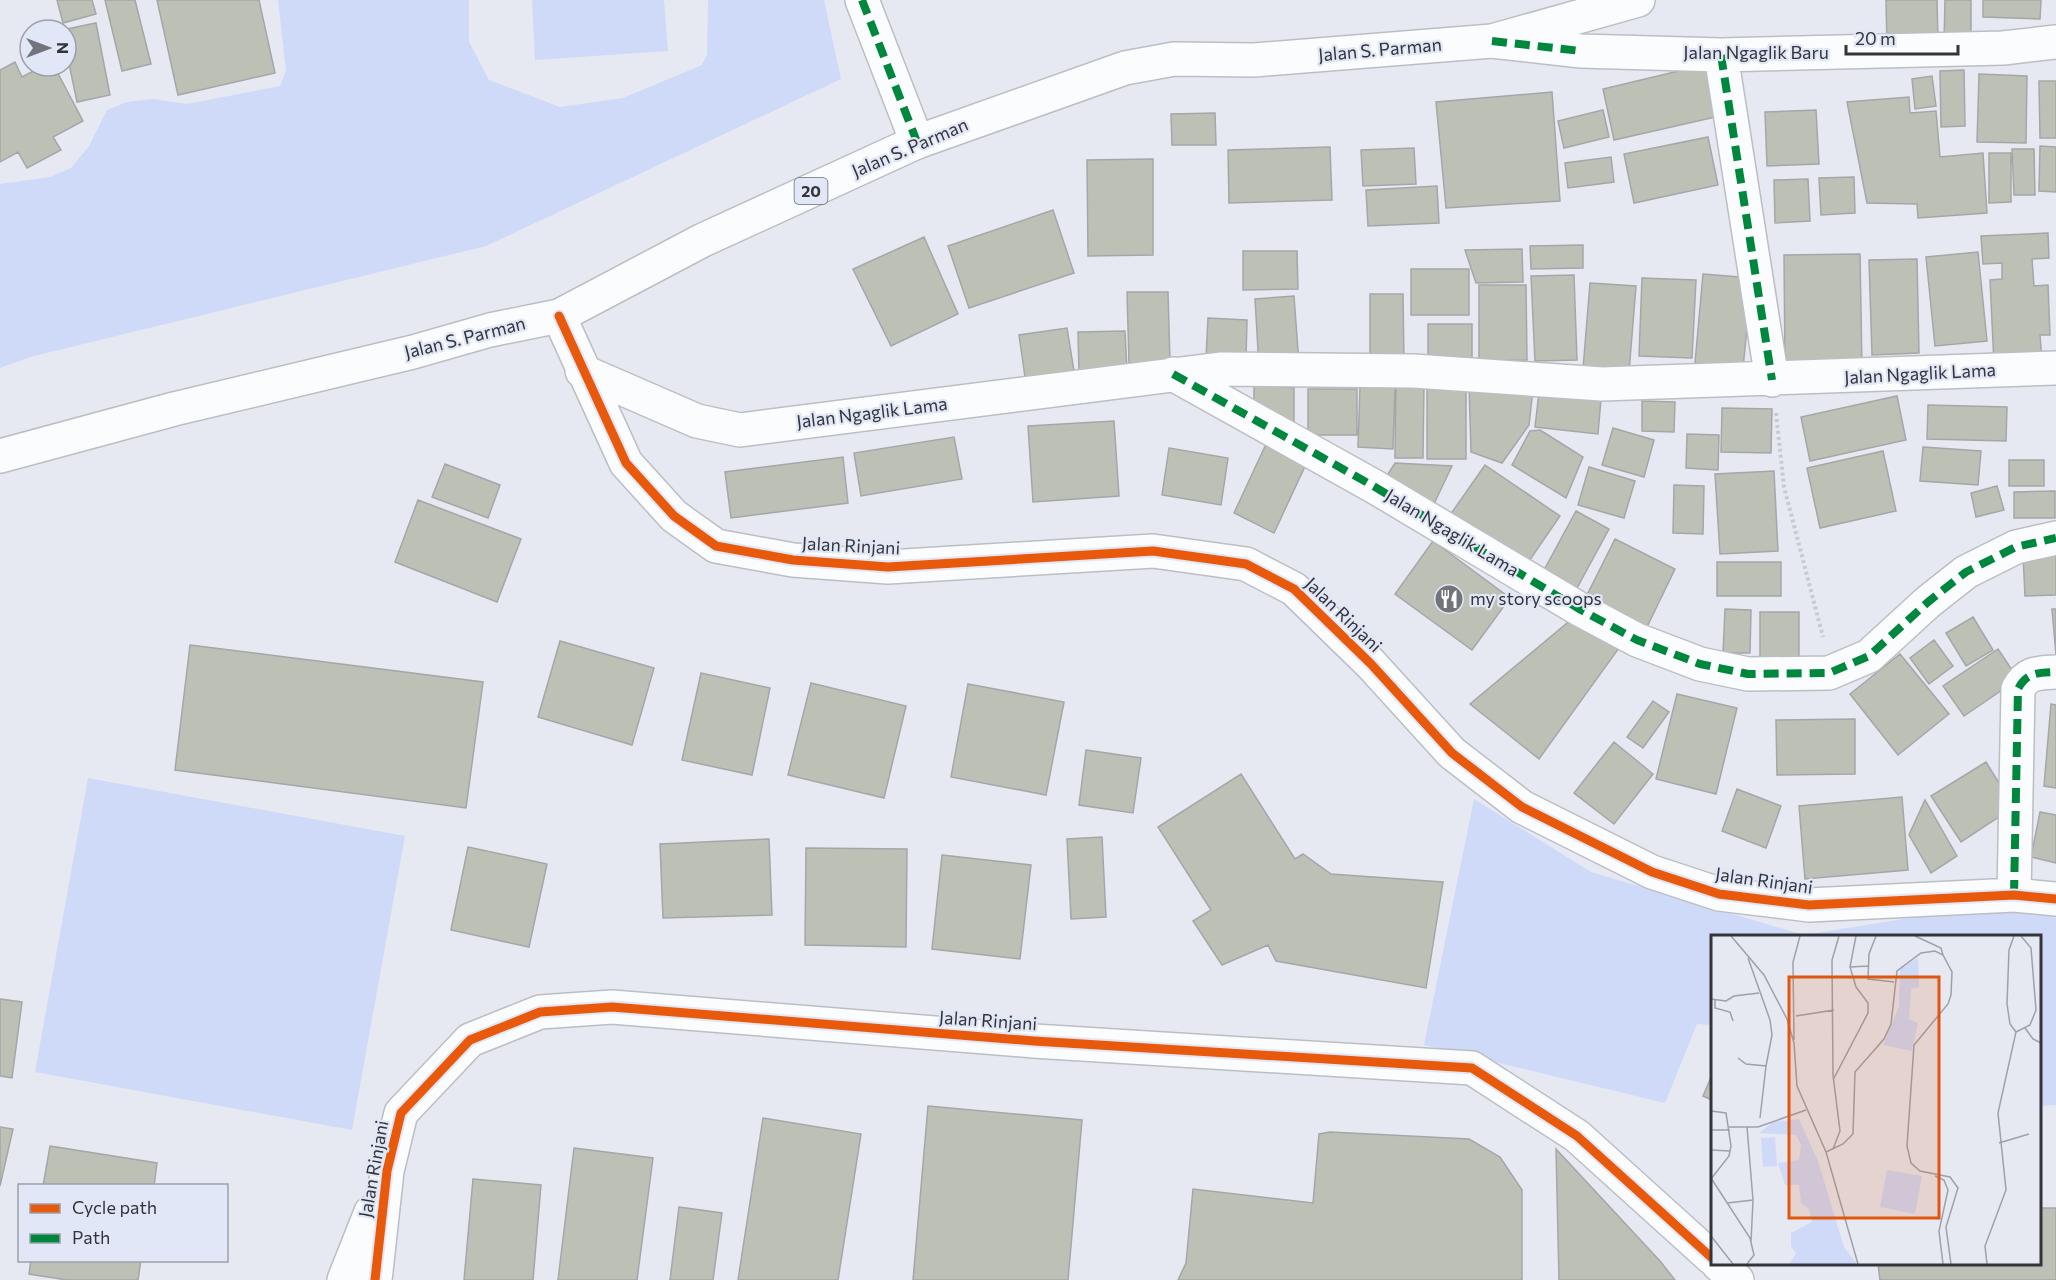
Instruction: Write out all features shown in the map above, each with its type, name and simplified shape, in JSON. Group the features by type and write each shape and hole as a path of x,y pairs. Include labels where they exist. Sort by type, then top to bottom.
{"main road":[{"path":"862,0 917,142"},
{"name":"Jalan S. Parman","path":"0,456 174,409 559,316 703,240 917,142 1125,68 1164,61 1254,60 1492,41 1638,0"},
{"name":"Jalan Ngaglik Baru","path":"1492,41 1581,51 1721,55 2003,48 2056,42"},
{"path":"1721,55 1772,380"},
{"name":"Jalan Rinjani","path":"559,316 582,371 626,463 674,516 716,546 793,560 888,567 1153,551 1246,564 1294,589 1371,664 1452,753 1522,807 1652,872 1719,894 1809,905 2014,895 2056,899"},
{"name":"Jalan Ngaglik Lama","path":"582,371 697,421 740,430 1220,369 1414,371 1602,384 1772,380 2056,368"},
{"name":"Jalan Ngaglik Lama","path":"1173,374 1375,487 1581,610 1637,640 1700,664 1748,674 1829,673 1869,656 1928,602 1966,572 2016,548 2056,538"},
{"path":"2014,895 2018,689 2024,678 2034,673 2056,672"},
{"name":"Jalan Rinjani","path":"375,1280 387,1171 401,1113 470,1040 540,1012 612,1007 1034,1041 1472,1068 1577,1136 1711,1256"},
{"path":"344,1280 387,1171"},
{"path":"1720,1265 1737,1280"}],"path":[{"path":"1772,380 1784,487 1826,648 1829,673"}],"shaded area":[{"path":"278,0 469,0 469,42 489,80 560,107 623,98 702,65 707,54 708,0 824,0 841,79 486,246 30,357 0,368 0,184 50,177 71,168 89,146 107,110 127,102 153,99 187,104 280,86 286,71"},
{"path":"532,0 664,0 668,51 535,60"},
{"path":"88,778 405,836 352,1130 35,1072"},
{"path":"1474,799 1591,872 1804,935 1711,935 1711,1025 1697,1024 1665,1103 1424,1045"},
{"path":"2030,905 2056,918 2056,1105 2041,1106 2041,935 1804,935 1929,915"}],"building":[{"path":"57,0 92,0 96,14 78,19 62,18"},
{"path":"105,0 135,0 151,64 122,71"},
{"path":"157,0 259,0 275,73 178,95"},
{"path":"1886,0 1937,0 1938,41 1887,49"},
{"path":"1945,0 1971,0 1971,43 1944,42"},
{"path":"1983,0 2041,0 2040,19 1983,17"},
{"path":"96,23 110,95 77,102 72,78 78,78 78,27"},
{"path":"15,62 18,78 60,78 83,121 53,137 61,150 27,168 18,152 0,162 0,70"},
{"path":"1708,64 1720,116 1614,140 1603,89"},
{"path":"1964,70 1965,126 1941,127 1940,71"},
{"path":"1979,74 2027,76 2026,143 1977,142"},
{"path":"1932,76 1936,106 1915,109 1912,79"},
{"path":"2039,81 2056,81 2056,138 2040,138"},
{"path":"1552,92 1560,201 1446,208 1436,102"},
{"path":"1909,97 1910,113 1936,111 1940,157 1983,153 1987,213 1918,218 1917,204 1867,203 1847,102"},
{"path":"1603,110 1609,137 1564,148 1558,121"},
{"path":"1816,110 1819,164 1767,166 1765,112"},
{"path":"1215,113 1216,145 1172,145 1171,114"},
{"path":"1708,137 1718,185 1634,203 1624,154"},
{"path":"2040,146 2056,147 2056,192 2039,191"},
{"path":"1330,147 1332,200 1229,203 1228,150"},
{"path":"1414,148 1416,184 1363,186 1361,150"},
{"path":"2012,149 2034,149 2035,195 2014,195"},
{"path":"1989,153 2011,153 2011,202 1989,203"},
{"path":"1611,157 1614,182 1568,188 1565,163"},
{"path":"1153,159 1153,255 1088,256 1087,160"},
{"path":"1854,177 1855,213 1821,215 1819,178"},
{"path":"1808,179 1810,221 1775,223 1774,180"},
{"path":"1437,186 1439,223 1368,226 1366,190"},
{"path":"1053,210 1074,273 969,308 948,246"},
{"path":"2048,233 2049,258 2032,259 2034,286 2048,285 2050,335 2040,335 2042,361 1994,364 1990,280 2002,279 2002,263 1983,264 1981,236"},
{"path":"924,237 958,314 891,346 853,269"},
{"path":"1583,245 1583,268 1531,269 1530,246"},
{"path":"1522,249 1523,282 1476,283 1465,250"},
{"path":"1243,251 1297,251 1298,289 1243,290"},
{"path":"1978,252 1987,341 1935,346 1926,257"},
{"path":"1860,254 1862,368 1785,368 1784,255"},
{"path":"1917,259 1919,353 1872,355 1869,260"},
{"path":"1411,269 1469,269 1469,315 1411,315"},
{"path":"1703,274 1752,278 1743,368 1695,363"},
{"path":"1574,275 1577,360 1535,361 1531,276"},
{"path":"1642,278 1696,280 1692,358 1639,356"},
{"path":"1590,283 1636,286 1629,372 1583,369"},
{"path":"1479,285 1526,285 1527,360 1479,361"},
{"path":"1127,292 1168,292 1170,363 1129,363"},
{"path":"1370,294 1403,294 1404,363 1370,363"},
{"path":"1294,296 1299,364 1259,367 1255,299"},
{"path":"1208,318 1247,320 1246,359 1206,358"},
{"path":"1428,324 1472,324 1472,361 1428,361"},
{"path":"1067,328 1075,377 1026,384 1019,335"},
{"path":"1125,331 1127,371 1079,373 1078,332"},
{"path":"1258,384 1294,388 1294,429 1254,402 1254,386"},
{"path":"1396,384 1424,384 1423,458 1395,458"},
{"path":"1469,384 1533,389 1529,425 1502,463 1471,452"},
{"path":"1360,386 1395,387 1393,449 1358,447"},
{"path":"1427,388 1466,388 1466,459 1427,459"},
{"path":"1308,389 1357,389 1357,435 1308,435"},
{"path":"1539,392 1601,399 1598,434 1535,427"},
{"path":"1897,396 1906,440 1810,461 1801,417"},
{"path":"1642,401 1675,402 1674,432 1642,431"},
{"path":"1928,405 2007,407 2006,441 1927,439"},
{"path":"1722,408 1772,409 1771,453 1721,452"},
{"path":"1114,421 1119,496 1033,502 1028,426"},
{"path":"1613,428 1654,440 1644,477 1602,465"},
{"path":"1540,430 1583,457 1566,498 1512,465 1530,431"},
{"path":"1687,434 1719,435 1718,470 1686,468"},
{"path":"954,437 962,479 861,496 854,453"},
{"path":"1267,442 1307,462 1274,533 1234,513"},
{"path":"1923,447 1981,451 1978,485 1920,481"},
{"path":"1169,448 1228,458 1221,505 1162,495"},
{"path":"1883,451 1896,511 1820,528 1807,468"},
{"path":"843,457 848,503 731,518 725,472"},
{"path":"2009,460 2044,460 2044,486 2009,486"},
{"path":"1395,463 1452,466 1431,510 1383,482"},
{"path":"445,464 500,485 488,518 432,497"},
{"path":"1485,465 1560,516 1523,570 1448,518"},
{"path":"1589,467 1635,481 1624,518 1578,505"},
{"path":"1774,471 1778,551 1720,554 1715,474"},
{"path":"1674,485 1704,486 1703,534 1673,533"},
{"path":"1997,486 2004,510 1976,517 1971,493"},
{"path":"2055,491 2055,518 2014,518 2014,492"},
{"path":"418,500 521,539 497,602 395,562"},
{"path":"1576,511 1609,529 1570,601 1537,583"},
{"path":"1615,539 1675,569 1644,633 1583,603"},
{"path":"1433,541 1510,598 1472,650 1395,594"},
{"path":"2056,554 2056,595 2025,596 2023,555"},
{"path":"1717,562 1781,562 1781,596 1717,596"},
{"path":"1725,609 1751,610 1750,653 1723,653"},
{"path":"2052,609 2056,609 2056,655"},
{"path":"1760,612 1799,612 1799,659 1760,659"},
{"path":"1578,614 1624,641 1539,759 1470,704"},
{"path":"1973,617 1993,650 1966,666 1946,633"},
{"path":"1934,640 1953,666 1929,684 1910,658"},
{"path":"560,641 654,668 632,745 538,717"},
{"path":"190,645 483,682 466,808 175,770"},
{"path":"1998,649 2018,679 1964,716 1943,686"},
{"path":"1900,654 1949,714 1898,755 1850,694"},
{"path":"701,673 770,688 752,775 682,760"},
{"path":"811,683 906,706 884,798 788,775"},
{"path":"968,684 1064,702 1046,795 951,777"},
{"path":"1677,694 1737,708 1716,794 1656,779"},
{"path":"1653,701 1669,712 1643,748 1627,737"},
{"path":"2051,704 2056,705 2056,788 2044,786"},
{"path":"1855,719 1855,774 1777,775 1776,720"},
{"path":"1614,742 1653,774 1614,824 1574,793"},
{"path":"1086,750 1141,758 1133,813 1079,805"},
{"path":"1986,762 2014,807 1961,842 1931,796"},
{"path":"1241,774 1295,859 1303,854 1331,874 1443,882 1426,988 1276,961 1268,945 1222,965 1193,921 1211,910 1158,827"},
{"path":"1737,789 1781,806 1766,848 1722,831"},
{"path":"1902,797 1908,870 1805,879 1799,806"},
{"path":"1925,800 1957,856 1931,873 1909,835"},
{"path":"2040,812 2056,815 2056,863 2031,857"},
{"path":"1102,837 1106,917 1071,919 1067,839"},
{"path":"769,839 772,915 663,918 660,844"},
{"path":"468,847 547,864 529,947 451,930"},
{"path":"806,848 907,849 906,947 805,945"},
{"path":"942,855 1031,865 1020,959 932,949"},
{"path":"0,999 22,1002 12,1078 0,1076"},
{"path":"1711,1077 1711,1100 1703,1096"},
{"path":"928,1106 1082,1120 1068,1280 913,1280"},
{"path":"763,1118 861,1134 838,1280 738,1280"},
{"path":"0,1127 13,1129 0,1186"},
{"path":"1330,1132 1469,1139 1500,1157 1522,1190 1522,1280 1178,1280 1186,1263 1193,1189 1313,1203 1319,1134"},
{"path":"50,1146 157,1163 154,1184 43,1184"},
{"path":"574,1148 653,1158 637,1280 558,1280"},
{"path":"1556,1149 1660,1261 1675,1280 1559,1280"},
{"path":"473,1179 541,1185 533,1280 464,1280"},
{"path":"679,1207 722,1213 713,1280 670,1280"},
{"path":"2041,1208 2056,1208 2056,1280 1880,1280 1878,1265 2041,1265"},
{"path":"31,1262 141,1262 138,1280 67,1280 29,1274"}],"marked path":[{"path":"862,0 917,142"},
{"path":"1492,41 1581,51"},
{"path":"1721,55 1772,380"},
{"path":"1173,374 1375,487 1581,610 1637,640 1700,664 1748,674 1829,673 1869,656 1928,602 1966,572 2016,547 2056,538"},
{"path":"2014,895 2018,689 2029,676 2056,672"}],"cycle path":[{"path":"559,316 626,463 674,516 716,546 793,560 888,567 1153,551 1246,564 1294,589 1371,664 1452,753 1522,807 1652,872 1719,894 1809,905 2014,895 2056,899"},
{"path":"375,1280 387,1171 401,1113 470,1040 540,1012 612,1007 1034,1041 1472,1068 1577,1136 1711,1257"}],"place":[{"name":"my story scoops","path":"1449,599"}]}
